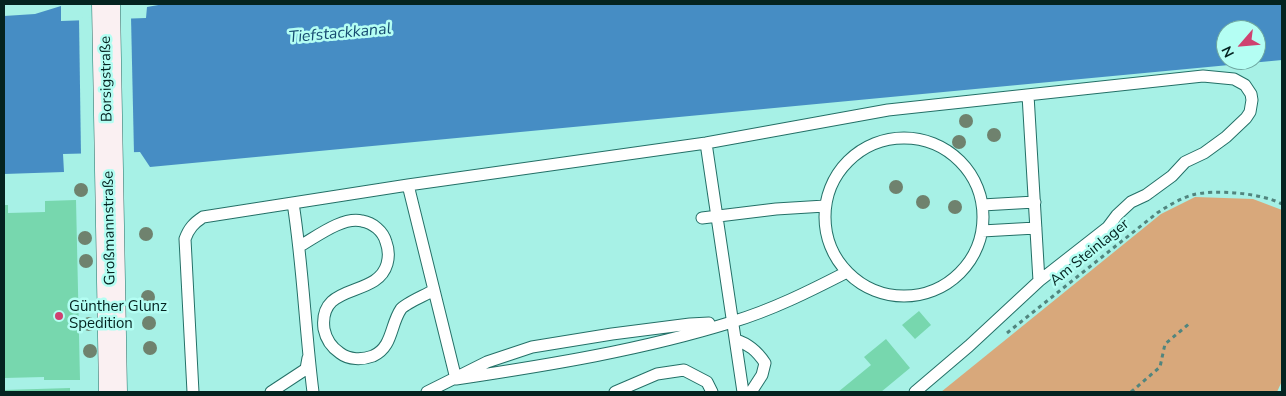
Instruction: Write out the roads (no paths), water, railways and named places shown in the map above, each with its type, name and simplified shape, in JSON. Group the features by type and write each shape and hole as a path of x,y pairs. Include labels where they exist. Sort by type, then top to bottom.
{"main road":[{"name":"Borsigstraße","path":"106,11 109,154"},
{"name":"Großmannstraße","path":"109,154 113,392"}],"lane":[{"path":"193,392 186,239 194,222 203,217 408,185 706,143 888,110 1203,76 1240,81 1248,89 1252,100 1250,112 1226,137 1204,153 1184,162 1172,176 1146,195 1131,202 1117,214 1108,227 1039,281 969,346 915,392"},
{"path":"1028,95 1039,281"},
{"path":"903,137 926,140 946,150 964,164 976,184 982,206 982,231 974,254 959,274 938,288 915,296 890,295 867,287 847,272 836,258 828,242 824,224 825,206 831,184 843,165 860,150 880,141 903,137"},
{"path":"706,143 743,392"},
{"path":"408,185 456,379"},
{"path":"982,206 1034,202"},
{"path":"294,203 300,246 308,357 313,392"},
{"path":"702,218 776,209 825,206"},
{"path":"300,246 342,222 351,220 361,220 371,224 385,238 388,247 388,260 386,269 381,276 373,283 343,292 325,313 324,323 328,342 343,356 363,359 380,352 391,336 393,326 402,308 434,290"},
{"path":"982,231 1036,228"},
{"path":"456,379 556,364 733,322 797,298 847,272"},
{"path":"427,392 456,379 486,362 532,346 680,325 733,322"},
{"path":"736,340 744,342 754,349 765,363 762,375 751,392"},
{"path":"271,392 306,370 308,357"},
{"path":"615,392 657,374 684,370 707,382 712,392"}],"water":[{"name":"Tiefstackkanal","path":"164,4 1282,4 1282,60 1266,62 1266,20 1216,20 1216,66 150,167 140,152 63,154 64,172 4,174 4,16 35,14 61,6 61,21 146,18 147,7"}],"place":[{"name":"Günther Glunz Spedition","path":"59,316"}]}
